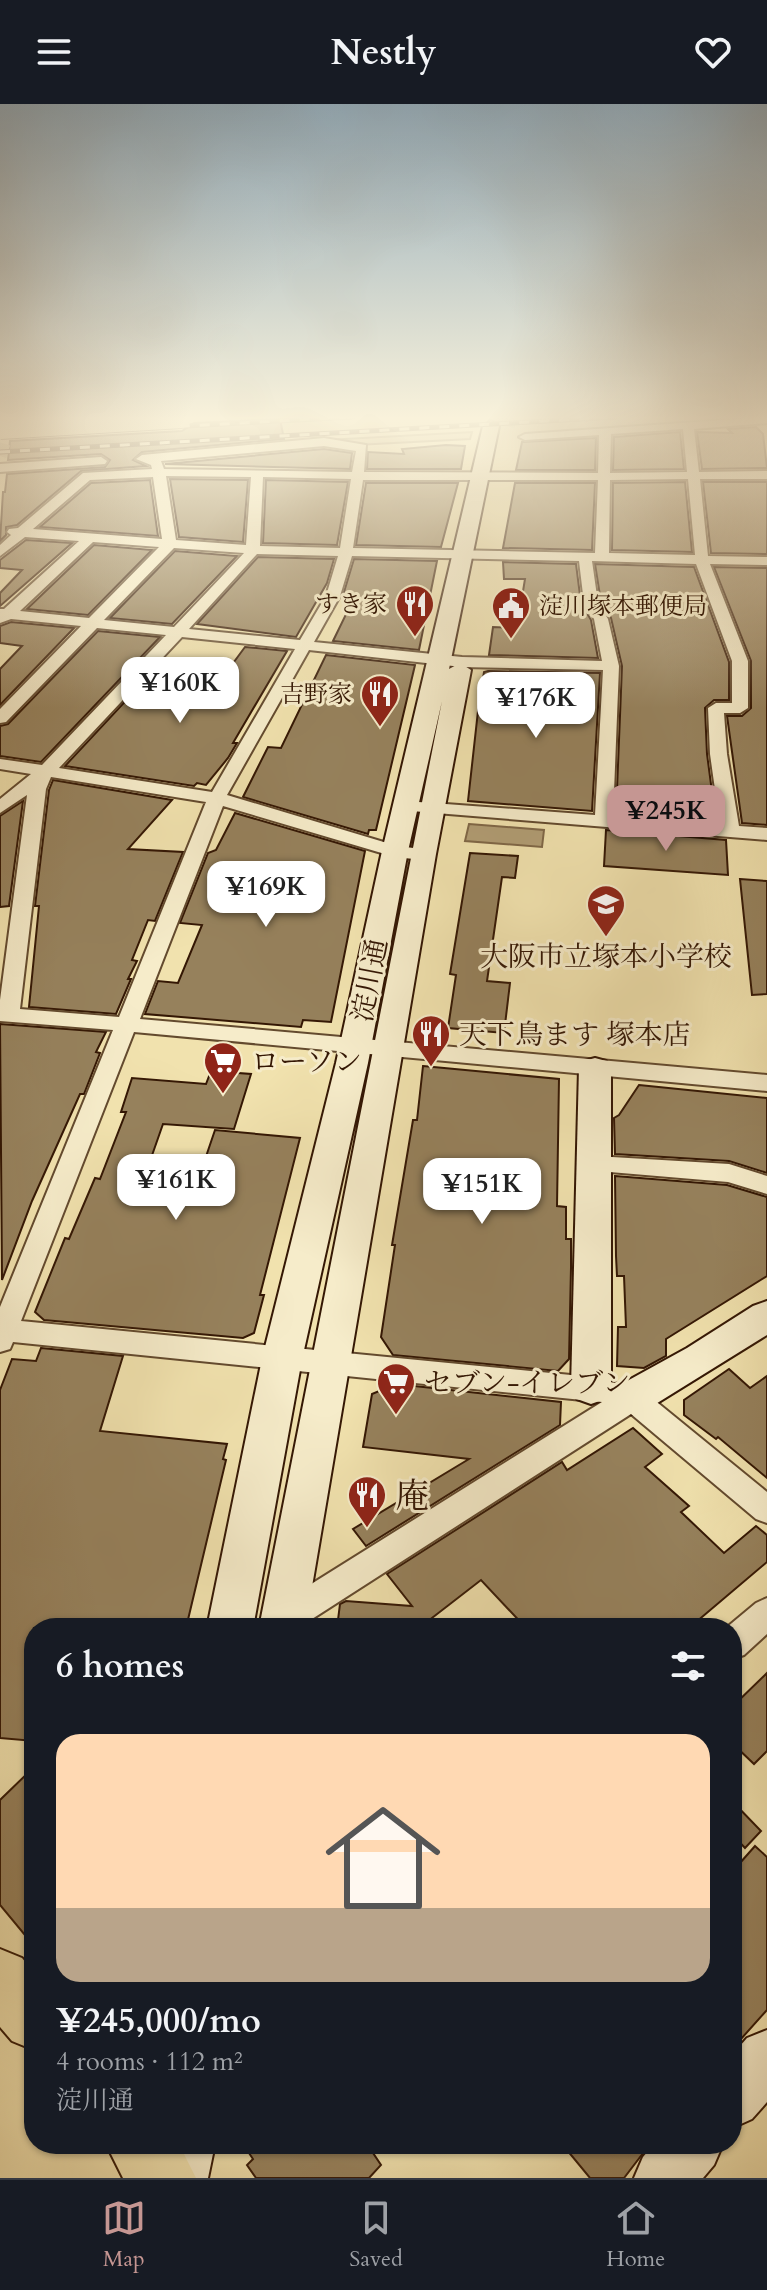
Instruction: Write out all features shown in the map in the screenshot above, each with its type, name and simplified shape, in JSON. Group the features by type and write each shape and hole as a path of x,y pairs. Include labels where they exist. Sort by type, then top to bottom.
{"main road":[{"path":"0,1980 24,2008"},
{"path":"124,2178 130,2154"},
{"path":"146,2154 163,2178"}],"street":[{"path":"0,552 42,514"},
{"path":"162,514 170,544"},
{"path":"0,808 45,772 253,550 255,514"},
{"path":"351,514 346,552 333,596 217,798 1,1334 591,1388 632,1398 767,1510"},
{"name":"淀川通","path":"232,1618 282,1359 356,1044 409,852 481,514"},
{"path":"602,558 603,514"},
{"path":"696,514 702,560 740,661 740,708 716,708 714,745 724,782 730,830"},
{"path":"0,531 253,550 767,561"},
{"path":"2,616 90,538"},
{"path":"0,718 170,544"},
{"path":"585,558 591,603 601,619 611,666 604,819"},
{"path":"2,616 95,622 451,660 611,666"},
{"path":"0,764 217,798 409,852"},
{"path":"45,772 37,789 5,1014 767,1083"},
{"path":"419,807 767,834"},
{"name":"淀川通","path":"284,1618 388,1049 409,852"},
{"path":"591,1388 595,1068"},
{"path":"595,1164 729,1173 767,1185"},
{"path":"291,1618 632,1398 701,1359 767,1316"},
{"path":"742,1635 767,1613"},
{"path":"742,2087 767,2058"},
{"path":"178,2178 183,2154"},
{"path":"185,2178 201,2154"},
{"path":"664,2178 684,2154"}],"shaded area":[{"path":"469,824 544,830 542,847 465,841"}],"building":[{"path":"2,514 30,514 17,525 6,527 6,535 0,541"},
{"path":"55,514 155,514 158,536 40,527"},
{"path":"175,514 245,514 243,542 179,537"},
{"path":"264,514 342,514 337,545 263,543"},
{"path":"361,514 450,514 441,547 356,545"},
{"path":"509,514 594,514 592,550 503,548"},
{"path":"613,514 688,514 692,552 612,550"},
{"path":"707,514 767,514 767,554 711,553"},
{"path":"26,540 72,543 0,606 0,593 22,570 0,568 0,560"},
{"path":"94,545 152,550 88,615 27,609"},
{"path":"175,551 237,556 172,624 110,618"},
{"path":"258,557 334,559 327,583 296,637 197,624"},
{"path":"354,559 437,561 419,650 333,641 354,598 344,592"},
{"path":"503,562 576,564 581,603 591,620 598,658 489,655 493,627 517,628 525,579 504,579"},
{"path":"595,564 694,567 729,662 729,700 714,700 705,708 707,754 716,822 616,814 622,666 611,618 601,602"},
{"path":"714,567 767,568 767,825 742,823 727,716 742,716 751,708 751,661"},
{"path":"11,622 74,628 0,705 0,669 22,646 0,643 0,626"},
{"path":"98,631 160,637 41,762 0,756 0,726 8,724"},
{"path":"245,647 287,651 233,743 237,743 228,758 206,785 197,783 194,786 65,766 146,679 214,689"},
{"path":"326,655 415,665 376,830 369,830 368,834 243,797 268,747 281,748"},
{"path":"484,672 600,673 592,811 468,801"},
{"path":"53,780 172,800 128,849 183,852 155,921 148,920 132,960 137,961 128,979 131,979 116,1014 29,1007 39,906 35,906 49,790"},
{"path":"23,801 9,906 0,907 0,816"},
{"path":"235,813 365,851 331,1022 303,1020 301,1027 145,1014 158,981 178,983 202,925 180,923 208,853 216,850"},
{"path":"606,830 726,840 728,875 604,866"},
{"path":"470,853 518,856 515,878 502,877 487,981 510,983 504,1033 448,1028 456,975 450,974"},
{"path":"740,879 767,881 767,994 752,995"},
{"path":"0,1024 106,1032 96,1052 100,1053 84,1094 80,1094 32,1201 2,1280"},
{"path":"423,1066 559,1079 557,1206 566,1207 566,1239 571,1239 571,1268 569,1359 558,1371 393,1355 381,1337 395,1245 392,1245 413,1120 417,1120"},
{"path":"211,1071 251,1074 234,1129 163,1124 143,1181 196,1186 215,1130 300,1138 260,1295 264,1295 254,1333 243,1338 44,1320 35,1312 65,1238 69,1239 95,1178 100,1179 126,1112 121,1112 132,1078 206,1084"},
{"path":"639,1085 767,1098 767,1173 729,1161 615,1154 614,1118"},
{"path":"615,1176 727,1185 767,1197 767,1276 666,1339 666,1356 644,1368 617,1366 618,1327 626,1327 624,1276 617,1276"},
{"path":"41,1348 123,1356 100,1431 227,1444 223,1459 226,1460 188,1618 24,1618 24,1740 0,1738 0,1390 12,1359 36,1361"},
{"path":"729,1369 750,1388 767,1376 767,1478 718,1437 716,1439 684,1415 684,1400"},
{"path":"396,1384 561,1402 560,1425 366,1546 353,1529 469,1459 363,1447 372,1394"},
{"path":"633,1428 662,1454 645,1467 689,1506 681,1512 724,1553 756,1526 767,1535 767,1562 701,1618 517,1618 481,1580 432,1618 338,1618 340,1604 346,1601 412,1606 387,1574 562,1462 567,1470"},
{"path":"767,1673 767,1751 754,1764 742,1753 742,1697"},
{"path":"24,1777 24,1934 0,1905 0,1800"},
{"path":"742,1811 761,1831 745,1848 742,1845"},
{"path":"755,1846 767,1857 767,2010 742,2038 742,1861"},
{"path":"250,2154 374,2154 381,2165 369,2178 256,2178 247,2165 253,2159"},
{"path":"570,2154 642,2154 624,2178 590,2178"}],"place":[{"name":"すき家","path":"415,638"},
{"name":"淀川塚本郵便局","path":"511,640"},
{"name":"吉野家","path":"380,728"},
{"name":"大阪市立塚本小学校","path":"606,938"},
{"name":"天下鳥ます 塚本店","path":"431,1068"},
{"name":"ローソン","path":"223,1095"},
{"name":"セブン-イレブン","path":"396,1416"},
{"name":"庵","path":"367,1529"}]}
